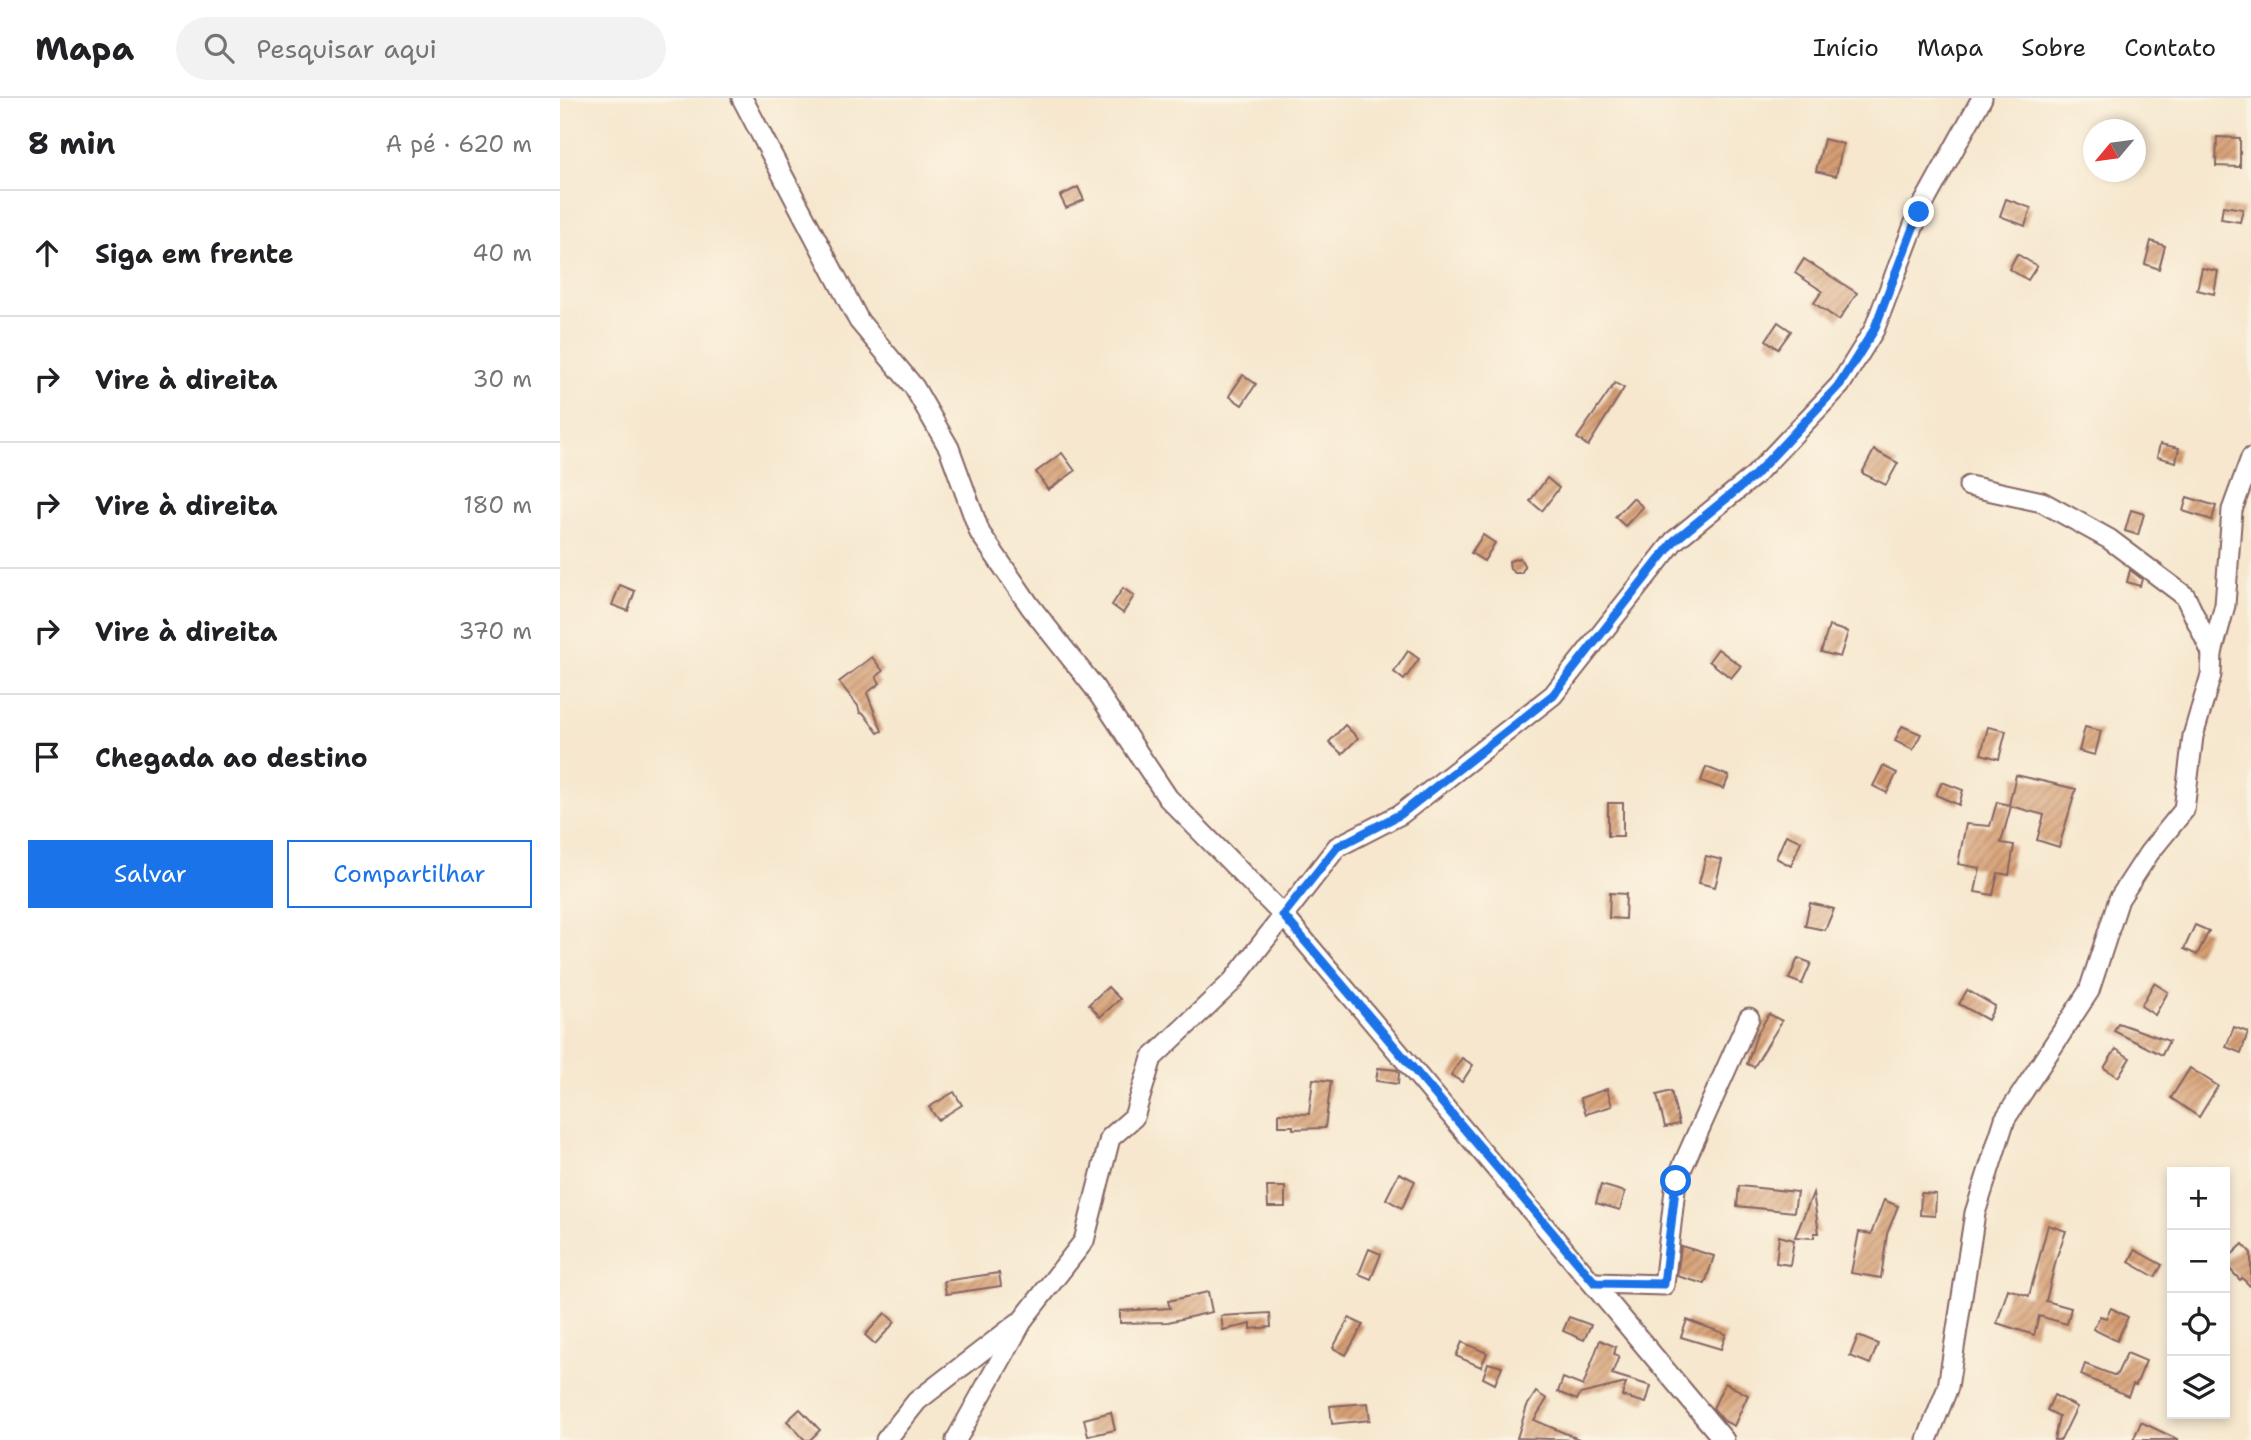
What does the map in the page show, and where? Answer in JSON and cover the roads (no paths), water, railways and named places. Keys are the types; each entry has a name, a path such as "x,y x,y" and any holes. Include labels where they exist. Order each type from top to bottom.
{"street":[{"path":"742,98 859,321 914,387 949,448 980,533 1030,606 1094,687 1168,798 1283,915 1595,1283 1724,1440"},
{"path":"956,1440 1024,1318 1084,1241 1110,1138 1134,1117 1152,1058 1232,982 1337,847 1401,814 1553,695 1674,541 1754,476 1840,384 1874,330 1919,212 1982,98"},
{"path":"1927,1440 1948,1387 1975,1213 2005,1119 2089,991 2119,899 2149,853 2184,810 2193,736 2211,675 2212,653 2225,604 2232,510 2251,458"},
{"path":"1969,486 2042,502 2109,539 2185,596 2212,653"},
{"path":"1595,1283 1664,1284 1676,1181 1749,1018"},
{"path":"886,1440 917,1401 1024,1318"}]}
